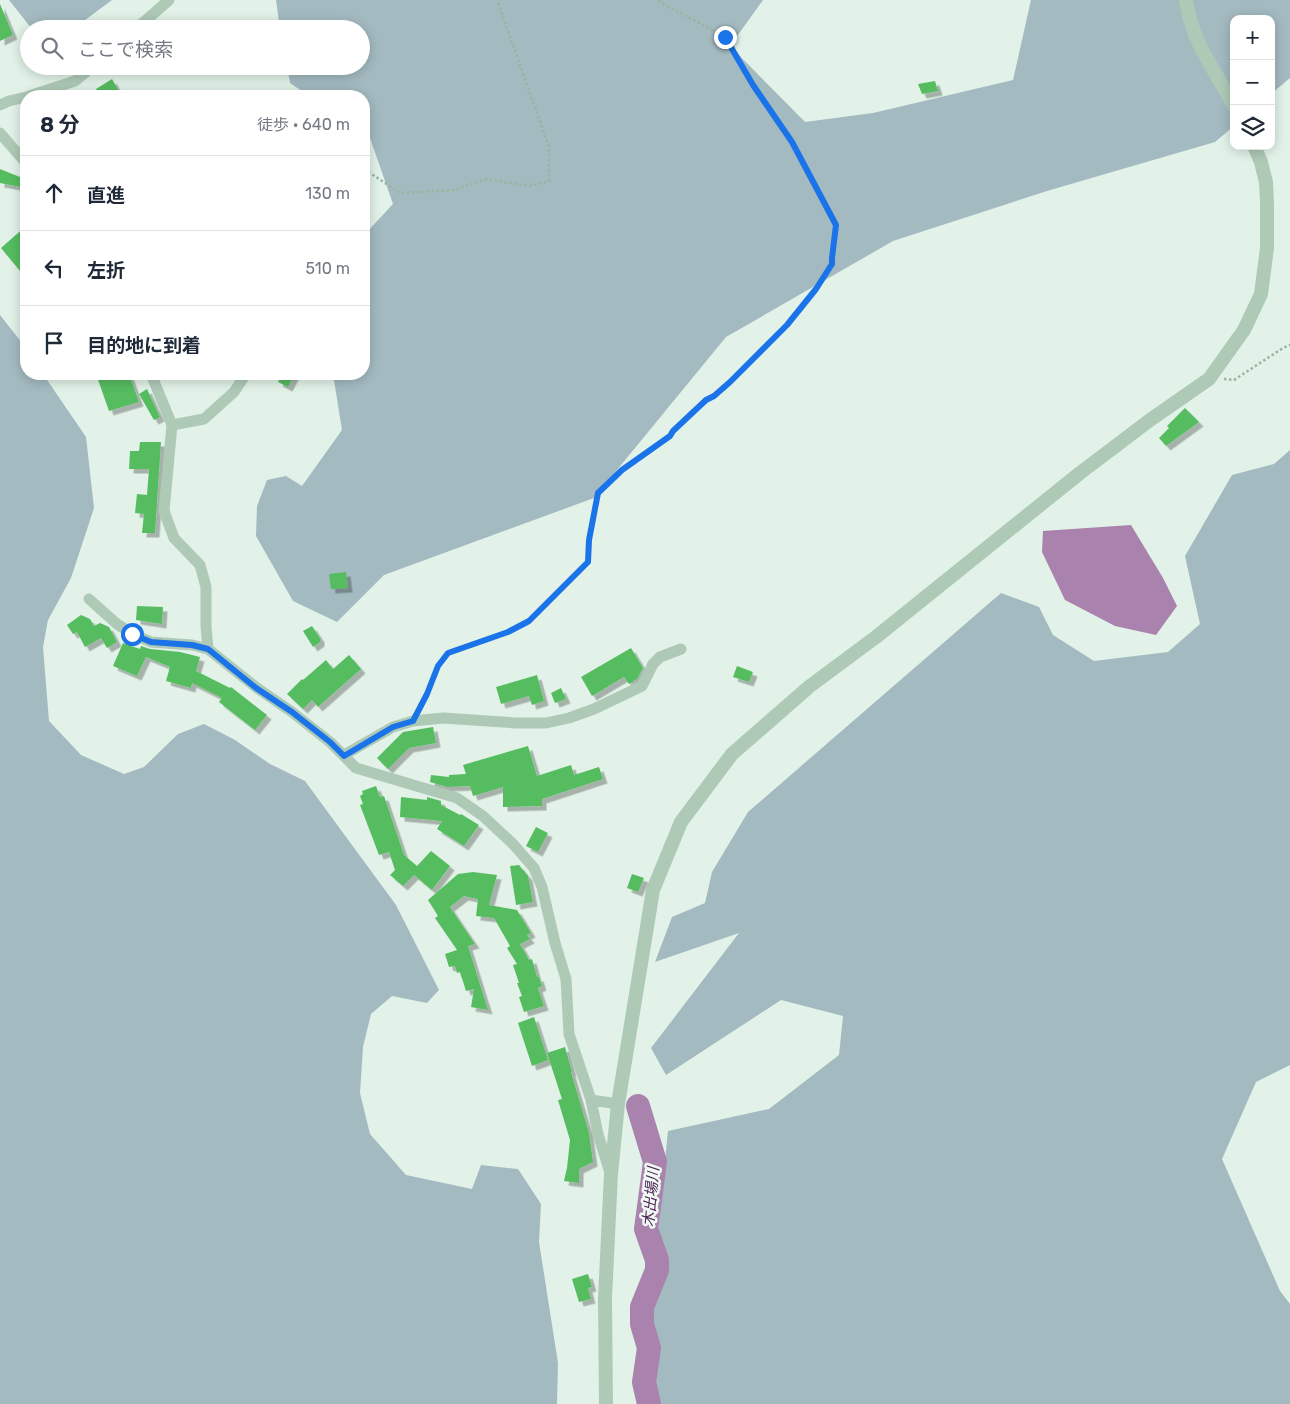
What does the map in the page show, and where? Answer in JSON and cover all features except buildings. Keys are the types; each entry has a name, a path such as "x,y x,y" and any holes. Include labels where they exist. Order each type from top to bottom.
{"street":[{"path":"146,20 169,0"},
{"path":"1186,0 1188,17 1199,46 1233,105"},
{"path":"49,90 76,81 83,75"},
{"path":"0,105 20,99"},
{"path":"0,133 20,156"},
{"path":"606,1404 605,1298 611,1174 618,1104 653,890 681,822 732,754 810,686 876,637 1080,473 1209,378 1244,330 1262,294 1267,248 1267,204 1266,182 1256,150"},
{"path":"153,380 172,425 164,511 174,538 200,565 206,587 208,649"},
{"path":"172,425 204,419 234,392 242,380"},
{"path":"89,600 117,624 132,634 151,642 192,645 208,649 256,688 292,712 330,742 356,768 457,798 483,816 514,844 534,868 542,887 555,943 566,979 569,1034 591,1100 598,1134 611,1174"},
{"path":"344,756 393,727 413,721 442,718 546,723 569,718 594,709 642,686 653,664 660,657 681,649"},
{"path":"591,1100 618,1104"}],"path":[{"path":"370,173 400,193 455,190 485,179 530,186 549,181 549,147 497,0"},
{"path":"413,721 427,694 438,666 448,653 508,632 529,621 588,562 589,540 598,493 622,470 670,436 706,400 714,396 730,382 787,325 816,289 832,264 836,225 792,142 753,85 725,37 656,0"},
{"path":"1209,378 1234,380 1283,348 1290,346"}],"shaded area":[{"path":"9,0 112,0 85,20 25,20"},
{"path":"276,0 763,0 730,46 805,122 873,113 1013,80 1031,0 1290,0 1290,78 1275,91 1275,15 1230,15 1230,129 1215,142 1047,191 893,241 726,337 594,498 384,575 337,622 293,601 256,536 257,506 267,480 286,476 302,486 342,430 334,380 370,380 370,229 393,204 370,138 370,90 300,90 290,83 289,75 370,75 370,20 279,20"},
{"path":"0,315 20,340 20,380 47,380 86,437 94,508 71,578 48,620 43,647 49,721 81,755 124,774 144,767 178,734 204,724 235,740 270,764 305,781 396,905 439,990 427,1003 392,996 371,1014 363,1047 360,1093 370,1134 406,1175 472,1189 481,1165 518,1169 541,1204 539,1242 558,1363 557,1404 0,1404"},
{"path":"1290,450 1290,1065 1256,1082 1222,1159 1280,1291 1290,1304 1290,1404 653,1404 654,1268 668,1131 769,1109 839,1055 843,1016 781,1000 666,1075 651,1048 739,933 655,962 672,917 705,903 712,872 748,812 1001,593 1039,607 1053,635 1094,661 1168,652 1200,624 1185,556 1232,475 1274,464"},
{"path":"1131,525 1163,578 1177,606 1156,635 1115,626 1065,600 1042,552 1043,531"}],"waterway":[{"name":"木出場川","path":"638,1106 655,1162 646,1229 657,1260 657,1270 642,1307 642,1324 649,1348 644,1382 649,1404"}],"route":[{"path":"132,634 151,642 192,645 208,649 256,688 292,712 330,742 344,756 393,727 413,721 427,694 438,666 448,653 508,632 529,621 556,596 588,562 589,540 598,493 622,470 670,436 706,400 714,396 730,382 787,325 816,289 832,264 836,225 792,142 753,85 725,37"}]}
